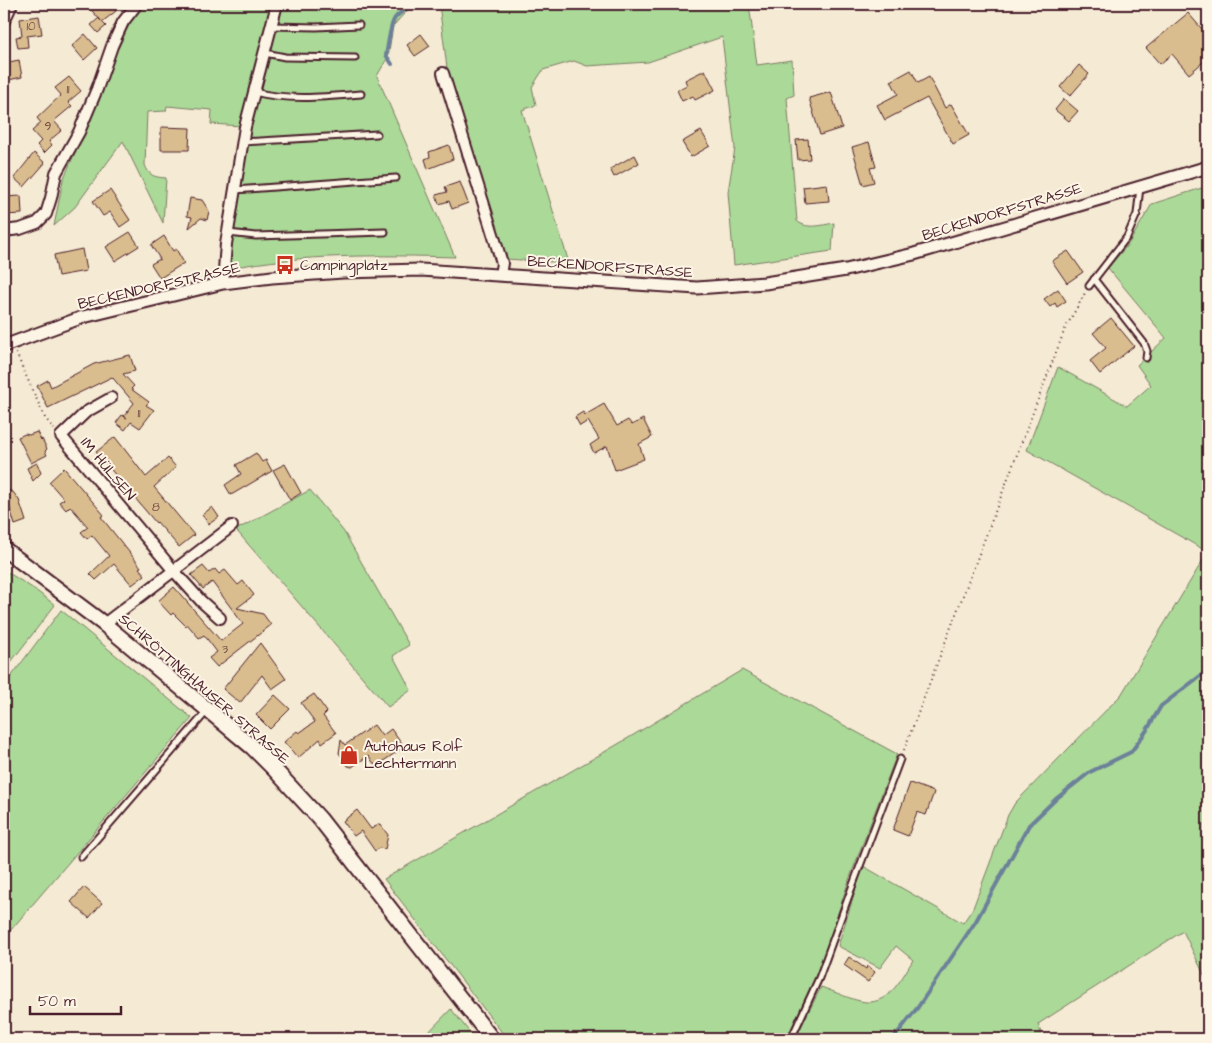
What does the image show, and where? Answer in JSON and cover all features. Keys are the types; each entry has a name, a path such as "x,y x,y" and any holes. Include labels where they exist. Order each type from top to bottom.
{"main road":[{"name":"SCHRÖTTINGHAUSER STRASSE","path":"4,549 104,624 252,747 274,769 320,819 492,1039"}],"street":[{"path":"4,21 12,4"},
{"path":"4,231 20,229 37,223 46,214 56,173 86,115 123,22 137,4"},
{"path":"223,284 228,233 242,142 277,4"},
{"path":"443,73 502,263 500,275"},
{"name":"BECKENDORFSTRASSE","path":"8,344 83,317 223,284 272,277 422,270 697,288 765,283 846,270 914,254 1208,166"},
{"name":"IM HÜLSEN","path":"111,398 86,412 61,436 174,571 201,601 220,618"},
{"path":"104,624 232,526"}],"lane":[{"path":"271,26 316,27 359,25"},
{"path":"264,53 285,57 355,58"},
{"path":"254,92 274,97 319,98 361,94"},
{"path":"242,142 377,134"},
{"path":"235,190 396,178"},
{"path":"1089,286 1127,237 1137,214 1140,186"},
{"path":"228,233 256,236 385,232"},
{"path":"1094,279 1144,343 1147,351 1146,358"},
{"path":"81,856 208,710"},
{"path":"791,1039 819,978 900,759"}],"path":[{"path":"900,759 1065,329 1089,286"},
{"path":"8,344 18,359 45,418 61,436"}],"green space":[{"path":"144,4 261,4 272,9 242,126 211,124 212,110 167,106 166,111 147,112 145,165 148,172 152,175 166,178 163,223 123,141 75,207 54,226 63,180 102,91 116,48 136,13"},
{"path":"281,4 413,4 393,26 388,57 377,76 455,257 342,256 285,260 230,268 228,250 247,127"},
{"path":"439,4 749,4 757,65 792,60 794,95 787,98 797,221 810,226 834,223 832,251 734,265 728,192 735,148 722,37 648,62 587,66 574,61 543,70 532,87 536,105 522,110 569,263 506,259 448,76"},
{"path":"1208,186 1208,552 1027,450 1058,367 1127,406 1151,385 1137,365 1166,338 1108,268 1129,243 1152,204"},
{"path":"310,490 344,532 409,645 393,656 411,690 388,707 236,530"},
{"path":"1208,552 1208,983 1183,931 1038,1024 1043,1039 795,1039 821,987 866,1002 882,999 895,988 913,960 896,946 880,968 838,946 863,866 963,923 973,908 1008,815 1015,803 1121,695"},
{"path":"4,570 55,605 4,671"},
{"path":"61,610 192,718 4,938 4,686"},
{"path":"742,670 897,754 849,880 821,964 787,1038 507,1039 384,879 620,743"},
{"path":"451,1009 475,1039 422,1039"}],"building":[{"path":"86,4 110,4 116,11 102,22 106,26 98,33 91,25 99,18"},
{"path":"1188,13 1208,36 1208,58 1189,74 1172,54 1160,64 1146,48"},
{"path":"39,16 42,34 27,36 28,47 18,48 16,37 22,36 20,19"},
{"path":"85,34 97,48 84,60 72,46"},
{"path":"421,34 430,46 415,56 407,45"},
{"path":"19,60 22,77 4,81 4,63"},
{"path":"1079,65 1089,74 1070,96 1060,87"},
{"path":"705,70 715,90 695,100 693,96 682,101 677,90 687,85 685,80"},
{"path":"911,70 918,83 929,77 945,108 951,104 969,135 953,144 927,98 885,120 877,105 898,94 891,81"},
{"path":"69,77 81,91 68,102 72,106 54,121 62,130 49,141 52,145 44,153 37,145 41,141 32,131 41,123 37,118 61,95 55,88"},
{"path":"831,92 842,128 820,135 809,98"},
{"path":"1064,99 1078,111 1069,121 1055,110"},
{"path":"161,127 190,128 189,150 161,150"},
{"path":"701,131 710,146 691,157 682,142"},
{"path":"808,139 810,159 798,160 796,140"},
{"path":"869,142 876,167 870,168 874,182 863,185 852,147"},
{"path":"449,145 453,159 428,169 425,159 430,157 429,152"},
{"path":"34,153 45,163 24,187 14,178"},
{"path":"635,155 639,163 614,177 610,169"},
{"path":"460,182 468,203 452,209 449,201 439,204 436,195 447,192 445,187"},
{"path":"827,184 829,201 805,203 803,187"},
{"path":"110,190 130,220 120,227 110,212 103,216 93,201"},
{"path":"21,196 22,214 4,215 4,197"},
{"path":"190,198 202,200 209,211 207,220 201,218 189,228 192,217 187,216"},
{"path":"130,232 139,246 115,261 106,247"},
{"path":"164,236 173,251 176,249 184,263 160,278 151,264 160,259 151,245"},
{"path":"82,249 86,271 58,276 54,255"},
{"path":"1068,251 1083,272 1067,283 1052,261"},
{"path":"1058,289 1066,301 1057,307 1055,303 1050,307 1044,299"},
{"path":"1111,318 1134,346 1100,374 1090,361 1106,348 1093,333"},
{"path":"130,355 135,371 123,374 134,386 131,389 149,402 146,405 154,410 140,428 131,422 125,430 116,423 122,415 127,418 124,416 134,403 112,377 48,408 37,386 48,380 51,387 94,364"},
{"path":"604,404 617,426 628,420 632,425 643,419 652,437 639,444 644,459 615,470 607,446 594,453 590,445 599,439 588,421 580,426 575,417 583,412 585,415"},
{"path":"37,432 47,449 45,451 47,455 31,463 18,437"},
{"path":"115,437 146,477 168,458 176,467 154,487 194,535 179,547 156,523 96,452"},
{"path":"256,453 262,462 266,460 272,471 231,495 225,485 241,474 236,465"},
{"path":"37,463 41,473 33,481 27,468"},
{"path":"285,464 301,493 290,500 273,470"},
{"path":"64,468 104,515 101,517 141,567 139,568 145,575 132,585 114,564 96,580 90,574 109,556 92,535 87,539 81,532 88,527 70,506 66,510 59,502 64,499 49,482"},
{"path":"4,488 13,492 19,500 26,521 15,525 8,502 4,501"},
{"path":"212,507 219,517 209,524 202,515"},
{"path":"203,566 209,573 215,569 219,574 225,570 238,585 243,581 254,595 237,608 263,614 271,625 217,667 209,658 217,652 204,635 199,638 187,624 186,626 173,613 171,615 158,601 174,587 221,641 243,624 212,582 203,589 191,575"},
{"path":"260,643 286,679 272,689 262,675 240,703 223,689"},
{"path":"314,694 327,712 323,716 336,733 322,743 320,739 298,758 284,742 297,731 299,733 315,722 301,703"},
{"path":"275,695 290,709 270,729 256,715"},
{"path":"374,725 382,736 391,729 404,747 376,766 368,756 352,767 348,766 339,753 341,740 345,745"},
{"path":"910,783 934,792 926,815 917,812 908,836 893,830"},
{"path":"357,810 371,829 380,824 388,835 385,849 379,848 375,851 361,831 354,836 343,821"},
{"path":"84,887 102,903 89,918 71,902"},
{"path":"849,957 866,969 867,966 875,972 868,982 844,965"}],"waterway":[{"path":"392,64 386,55 392,25 395,18 410,4"},
{"path":"893,1039 918,1007 976,921 1029,825 1057,798 1090,772 1131,752 1161,706 1208,670"}],"place":[{"name":"Campingplatz","path":"285,265"},
{"name":"Autohaus Rolf Lechtermann","path":"349,755"}]}
